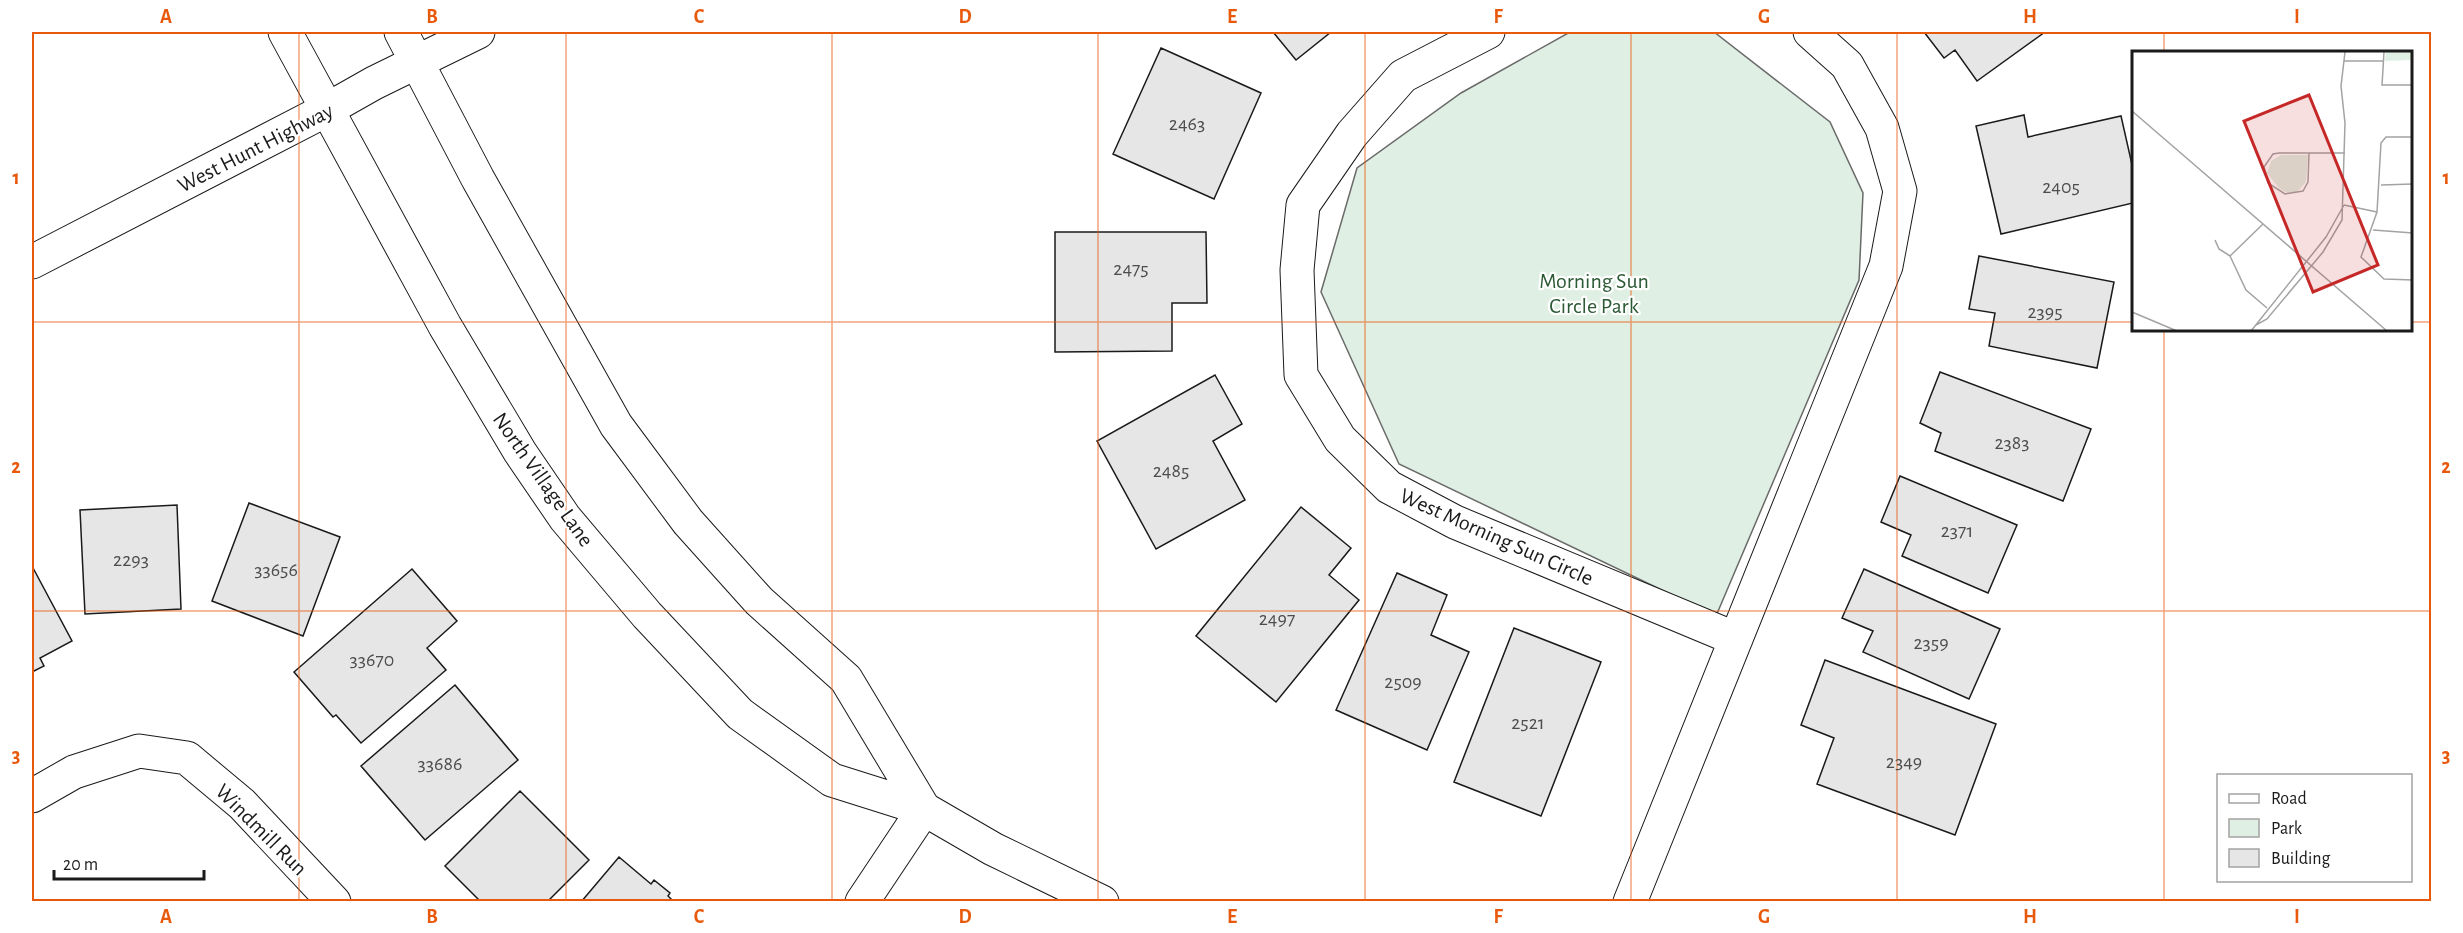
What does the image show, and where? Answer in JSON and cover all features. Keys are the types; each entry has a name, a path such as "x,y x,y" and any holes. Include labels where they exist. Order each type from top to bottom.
{"street":[{"name":"North Village Lane","path":"285,32 446,326 520,452 572,527 647,615 740,714 832,780 924,809 993,849 1102,902"},
{"name":"North Village Lane","path":"401,32 484,189 616,426 688,522 759,601 846,679 924,809"},
{"name":"West Hunt Highway","path":"32,262 374,83 478,32"},
{"name":"West Morning Sun Circle","path":"1488,32 1403,76 1352,134 1303,205 1297,270 1301,375 1340,439 1389,487 1455,522 1736,639"},
{"path":"1630,902 1886,267 1900,192 1882,128 1846,65 1810,32"},
{"name":"Windmill Run","path":"32,796 74,772 139,751 188,758 242,804 334,902"},
{"path":"862,902 924,809"}],"green space":[{"name":"Morning Sun Circle Park","path":"1570,32 1714,32 1830,122 1863,193 1859,280 1716,616 1399,464 1321,292 1357,168 1461,93"}],"building":[{"path":"1273,32 1331,32 1296,60"},
{"path":"1924,32 2045,32 1977,81 1955,50 1944,58"},
{"path":"1161,48 1261,93 1214,199 1113,154"},
{"path":"2024,115 2028,137 2121,116 2132,165 2132,203 2001,234 1976,126"},
{"path":"1055,232 1206,232 1207,303 1172,303 1172,351 1055,352"},
{"path":"1979,256 2114,282 2097,368 1989,346 1995,313 1969,309"},
{"path":"1940,372 2091,429 2063,501 1935,451 1941,433 1920,423"},
{"path":"1215,375 1242,424 1213,441 1245,500 1156,549 1097,441"},
{"path":"1900,476 2017,525 1988,593 1902,556 1911,535 1881,522"},
{"path":"249,503 340,537 303,636 212,601"},
{"path":"177,505 181,609 85,614 80,510"},
{"path":"1301,507 1351,548 1329,575 1359,600 1276,702 1196,636"},
{"path":"32,566 72,641 40,658 44,666 32,672"},
{"path":"412,569 457,621 427,648 446,670 361,743 336,715 333,717 294,672"},
{"path":"1864,569 2000,629 1969,699 1863,652 1873,631 1842,618"},
{"path":"1397,573 1447,595 1431,635 1469,652 1427,750 1336,710"},
{"path":"1514,628 1601,662 1541,816 1454,782"},
{"path":"1825,660 1996,724 1955,835 1817,784 1834,738 1801,725"},
{"path":"455,685 518,760 425,840 361,766"},
{"path":"520,791 589,860 547,902 481,902 445,866"},
{"path":"619,857 651,884 654,880 670,893 668,896 674,902 581,902"}]}
